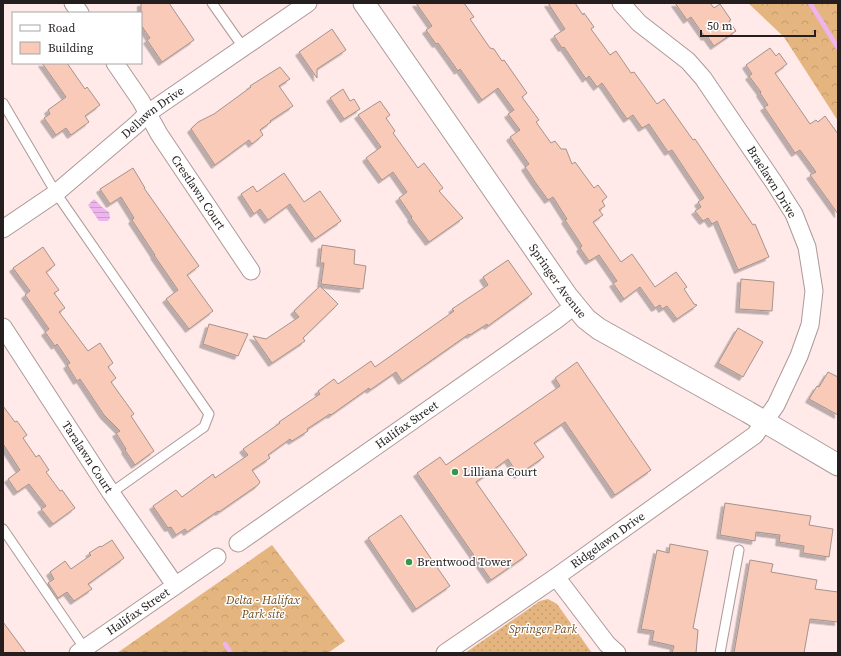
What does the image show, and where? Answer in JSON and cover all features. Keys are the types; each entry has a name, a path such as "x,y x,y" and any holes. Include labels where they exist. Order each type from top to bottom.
{"street":[{"path":"73,3 79,12"},
{"name":"Dellawn Drive","path":"3,229 56,193 148,113 308,3"},
{"name":"Springer Avenue","path":"364,3 574,306 586,319 599,328 838,465"},
{"name":"Braelawn Drive","path":"621,3 639,23 688,61 703,78 794,214 807,247 814,291 810,325 799,356 776,405 765,422"},
{"name":"Crestlawn Court","path":"116,64 142,101 159,134 251,271"},
{"name":"Halifax Street","path":"238,542 574,306"},
{"name":"Taralawn Court","path":"3,327 111,493 175,585"},
{"name":"Ridgelawn Drive","path":"445,653 756,435 765,422"},
{"name":"Halifax Street","path":"82,651 217,557"},
{"path":"556,576 607,644 617,653"}],"lane":[{"path":"212,3 243,48"},
{"path":"3,103 56,193 209,414 204,427 111,493"},
{"path":"3,528 82,651"},
{"path":"720,653 739,550"}],"green space":[{"path":"748,3 838,3 838,121 784,37"},
{"name":"Delta - Halifax Park site","path":"272,545 345,641 328,653 117,653"},
{"name":"Springer Park","path":"548,599 557,604 592,653 465,653 540,601"}],"shaded area":[{"path":"94,199 109,212 110,218 108,221 99,221 88,205"}],"building":[{"path":"141,3 169,3 194,40 162,62 147,40 150,38 142,26"},
{"path":"416,3 464,3 474,17 470,19 490,48 494,49 502,61 504,60 527,93 522,97 539,120 536,122 551,143 555,141 561,149 566,149 572,164 575,162 594,188 598,185 607,197 602,201 605,206 599,210 603,215 593,222 621,262 632,254 655,287 676,272 687,287 684,289 694,304 697,305 696,306 677,319 667,306 662,309 660,305 655,308 640,287 624,299 613,283 617,281 599,255 589,261 580,248 582,246 565,220 567,219 553,197 548,200 525,167 529,164 510,137 520,130 508,114 514,110 498,88 482,100 460,69 458,71 438,43 436,44 426,30 432,26"},
{"path":"548,3 575,3 594,27 591,29 610,55 616,51 631,73 634,72 657,104 664,99 693,140 695,139 753,225 755,224 769,257 738,270 717,221 712,224 708,218 703,221 695,211 701,207 698,202 704,198 672,150 668,152 649,124 642,128 633,115 627,119 602,83 597,87 589,76 586,79 564,47 562,48 554,36 565,29"},
{"path":"675,3 710,3 714,8 720,4 731,20 729,21 736,31 714,46 707,36 705,37 691,17 687,20"},
{"path":"332,29 346,50 317,69 317,78 299,52"},
{"path":"770,48 776,56 779,53 787,64 775,73 810,124 816,120 818,122 825,116 838,134 838,214 810,175 816,172 800,150 795,153 764,107 768,105 760,93 761,92 749,76 752,74 746,65"},
{"path":"43,64 68,64 85,89 87,87 100,105 85,116 89,122 71,135 66,128 56,135 44,118 50,114 48,110 66,97"},
{"path":"280,67 290,79 279,86 293,106 270,121 271,122 260,130 263,135 252,144 249,140 215,165 191,129 198,122 214,114 251,87 250,86"},
{"path":"343,89 350,101 354,99 360,109 344,119 330,98"},
{"path":"380,101 390,115 386,118 395,131 393,133 418,168 424,163 443,188 439,191 463,218 429,242 411,218 412,217 399,198 407,192 393,172 382,180 366,158 381,147 358,115"},
{"path":"133,168 144,188 199,266 187,275 213,311 189,329 166,299 178,290 132,220 134,218 121,197 110,204 100,189"},
{"path":"284,173 304,202 320,191 341,221 315,239 290,204 268,220 260,209 254,214 241,194 253,186 257,192"},
{"path":"322,245 355,250 354,264 366,266 363,289 321,284 324,263 320,263"},
{"path":"43,247 55,265 46,272 59,290 54,293 65,308 59,312 88,351 100,343 113,363 108,367 116,378 111,382 134,414 131,416 154,451 135,465 116,433 120,431 104,415 80,379 77,381 67,365 70,363 57,344 55,346 45,332 49,329 25,295 30,291 13,268"},
{"path":"508,260 532,294 488,326 487,324 470,335 469,334 402,381 396,372 307,429 308,431 292,441 290,439 268,455 270,458 252,470 260,482 258,485 219,512 218,511 187,532 185,529 176,535 171,527 168,528 153,506 176,490 182,497 213,474 215,478 248,455 243,449 320,394 318,391 334,379 338,384 371,361 375,367 454,311 452,309 488,285 483,277"},
{"path":"741,279 774,282 772,311 739,309"},
{"path":"320,286 338,304 303,338 305,341 272,363 253,336 266,339 299,317 294,311"},
{"path":"209,324 248,334 238,356 203,344"},
{"path":"738,328 763,342 743,377 718,363"},
{"name":"Lilliana Court","path":"577,362 651,470 615,495 565,422 534,443 544,457 518,475 508,459 476,482 527,555 491,580 417,473 440,457 446,465 560,386 555,378"},
{"path":"828,372 838,377 838,415 809,399 817,386 819,387"},
{"path":"3,406 15,422 17,421 27,435 23,438 36,457 39,455 49,470 46,472 75,508 53,524 41,509 46,506 29,484 17,492 8,479 20,470 3,444"},
{"path":"725,503 811,516 809,525 833,529 829,557 803,553 804,546 779,542 780,535 756,532 755,541 720,535"},
{"name":"Brentwood Tower","path":"401,515 450,586 416,609 368,538"},
{"path":"112,540 124,558 88,584 92,589 74,601 67,592 58,598 48,583 54,579 50,572 65,561 71,569 91,555 89,553"},
{"path":"670,544 708,551 693,628 698,630 696,653 672,653 674,646 652,641 654,631 641,629 657,550 669,553"},
{"path":"750,560 773,564 771,572 817,580 815,589 838,592 838,622 810,619 804,653 734,653"},
{"path":"3,622 26,653 3,653"}],"waterway":[{"path":"810,3 838,48"},
{"path":"225,644 231,653"}],"place":[{"name":"Lilliana Court","path":"455,472"},
{"name":"Brentwood Tower","path":"409,562"}]}
